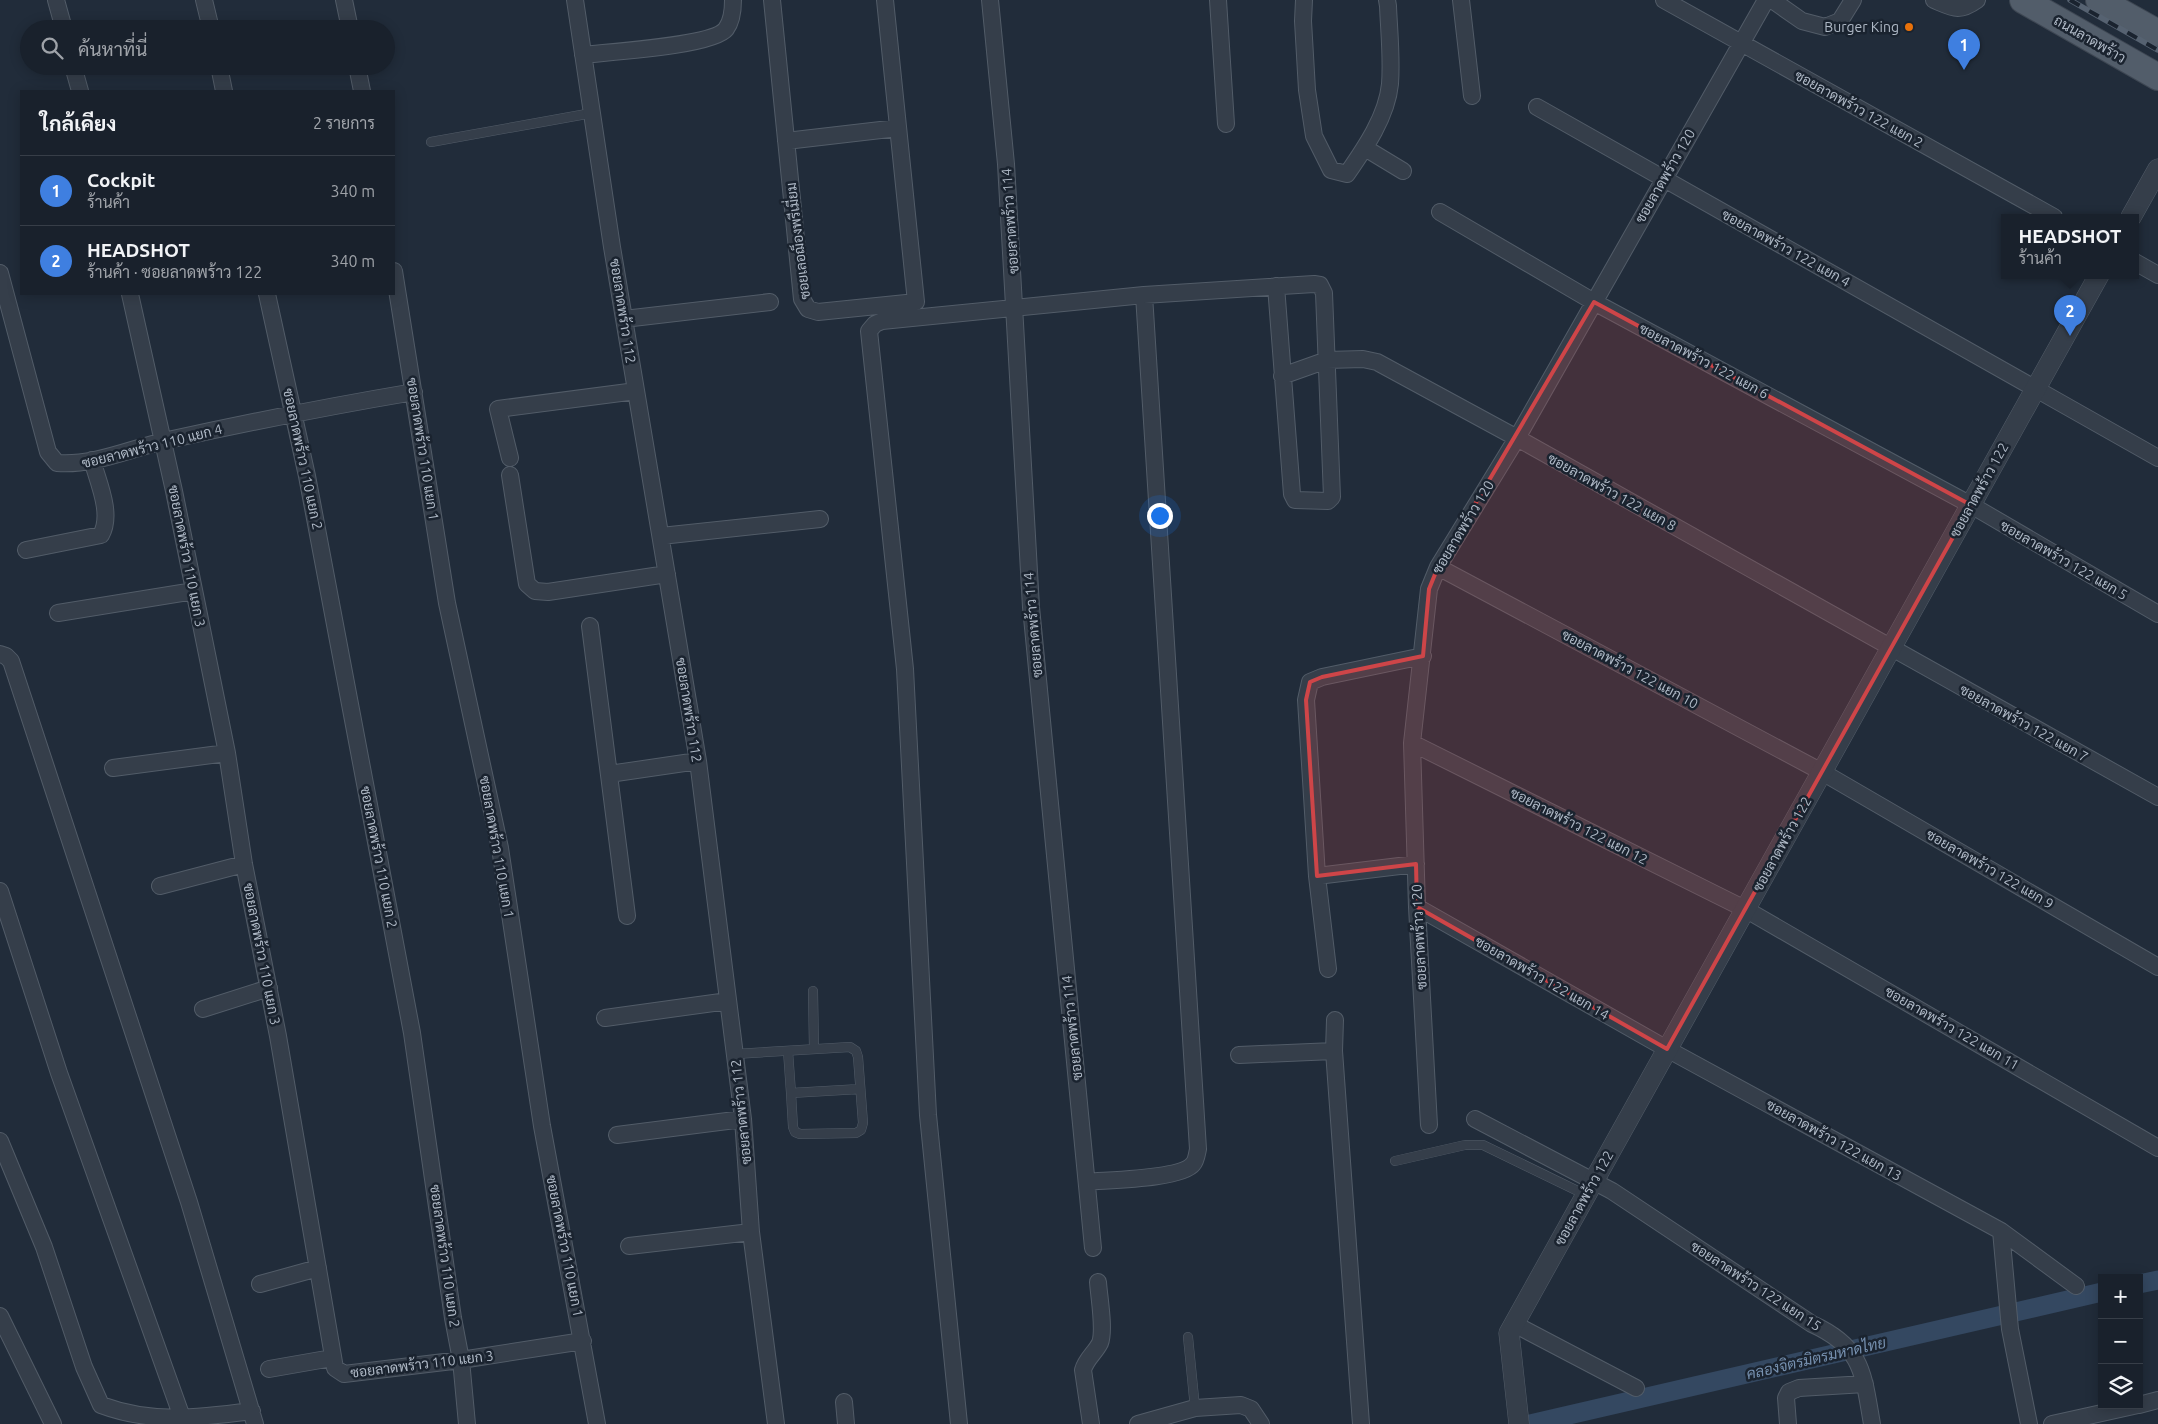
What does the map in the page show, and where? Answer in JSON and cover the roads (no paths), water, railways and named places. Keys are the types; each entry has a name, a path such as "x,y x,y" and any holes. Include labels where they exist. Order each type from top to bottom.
{"main road":[{"name":"ถนนลาดพร้าว","path":"2022,0 2158,78"},
{"path":"2099,0 2158,33"}],"street":[{"path":"56,0 62,20"},
{"path":"204,0 208,20"},
{"path":"344,0 348,20"},
{"name":"ซอยลาดพร้าว 112","path":"575,0 624,319 698,761 743,1119 751,1232 776,1424"},
{"path":"583,55 713,38 725,30 733,10 733,0"},
{"name":"ซอยเลอฌ็องพรีเมี่ยม","path":"772,0 802,300 805,306 819,312 917,310"},
{"path":"885,0 917,310"},
{"name":"ซอยลาดพร้าว 114","path":"990,0 1006,164 1031,607 1093,1248"},
{"path":"1218,0 1226,124"},
{"path":"1304,0 1303,21 1308,90 1314,136 1331,170 1347,174 1365,148 1382,111 1390,85 1387,0"},
{"path":"1461,0 1472,96"},
{"name":"ซอยลาดพร้าว 122 แยก 2","path":"1664,0 2049,214"},
{"name":"ซอยลาดพร้าว 120","path":"1429,1125 1417,907 1412,743 1423,656 1428,589 1438,567 1517,438 1766,0"},
{"path":"1772,0 1802,21 1824,26 1840,21 1853,0"},
{"path":"1934,0 1955,8 1966,8 1977,0"},
{"path":"76,75 80,90"},
{"path":"221,75 224,90"},
{"path":"359,75 362,90"},
{"name":"ซอยลาดพร้าว 122 แยก 4","path":"1537,107 2158,458"},
{"path":"786,141 898,128"},
{"path":"1365,148 1404,170"},
{"path":"2133,214 2158,169"},
{"name":"ซอยลาดพร้าว 122 แยก 6","path":"1440,212 1594,302 1971,505"},
{"path":"2139,264 2158,275"},
{"name":"ซอยลาดพร้าว 110 แยก 4","path":"0,273 48,452 57,463 74,465 163,442 293,413 414,392"},
{"name":"ซอยลาดพร้าว 110 แยก 1","path":"395,277 447,604 500,848 542,1126 597,1424"},
{"name":"ซอยลาดพร้าว 122","path":"1518,1416 1509,1333 2097,279"},
{"path":"959,1424 928,1115 905,668 869,331 875,324 917,310 1015,307 1144,295 1276,286 1320,285 1324,294 1327,360 1332,496 1328,501 1295,500 1293,497 1276,286"},
{"name":"ซอยลาดพร้าว 110 แยก 3","path":"130,295 194,590 226,754 244,864 269,988 335,1368 344,1374 461,1360 583,1341"},
{"name":"ซอยลาดพร้าว 110 แยก 2","path":"267,295 309,486 412,1033 453,1318 461,1360 467,1424"},
{"path":"1087,1182 1184,1172 1194,1164 1198,1149 1144,295"},
{"path":"624,319 770,302"},
{"name":"ซอยลาดพร้าว 122 แยก 8","path":"1282,376 1327,360 1377,362 1517,438 1891,648"},
{"path":"510,458 498,408 636,391"},
{"path":"26,550 101,535 106,526 105,513 92,460"},
{"path":"510,475 527,584 535,591 548,592 667,574"},
{"name":"ซอยลาดพร้าว 122 แยก 5","path":"1971,505 2158,614"},
{"path":"661,536 820,518"},
{"name":"ซอยลาดพร้าว 122 แยก 10","path":"1438,567 1822,772"},
{"path":"58,613 194,590"},
{"path":"590,626 627,916"},
{"name":"ซอยลาดพร้าว 122 แยก 7","path":"1891,648 2158,797"},
{"path":"0,654 6,656 11,661 190,1202 253,1417 183,1420 138,1419 100,1405 84,1366 44,1247 0,1141"},
{"path":"1328,969 1317,876 1306,700 1310,682 1322,677 1423,656"},
{"name":"ซอยลาดพร้าว 122 แยก 12","path":"1412,743 1745,909"},
{"path":"113,768 226,754"},
{"path":"609,774 698,761"},
{"name":"ซอยลาดพร้าว 122 แยก 9","path":"1822,772 2158,967"},
{"path":"160,886 244,864"},
{"path":"1317,876 1416,864"},
{"path":"0,891 59,1073 183,1420"},
{"name":"ซอยลาดพร้าว 122 แยก 14","path":"1417,907 1667,1049"},
{"name":"ซอยลาดพร้าว 122 แยก 11","path":"1745,909 2158,1148"},
{"path":"203,1009 269,988"},
{"path":"605,1018 728,1001"},
{"path":"1335,1020 1334,1050 1361,1424"},
{"name":"ซอยลาดพร้าว 122 แยก 13","path":"1667,1049 2001,1231 2076,1286"},
{"path":"1239,1055 1334,1050"},
{"path":"617,1135 743,1119"},
{"name":"ซอยลาดพร้าว 122 แยก 15","path":"1475,1119 1590,1188 1612,1191 1812,1324 1832,1333 1854,1354 1865,1384 1872,1424"},
{"path":"2001,1231 2010,1330 2029,1424"},
{"path":"629,1246 751,1232"},
{"path":"260,1284 318,1268"},
{"path":"1091,1424 1082,1370 1085,1362 1100,1342 1098,1282"},
{"path":"0,1316 53,1424"},
{"path":"1514,1324 1636,1388"},
{"path":"269,1369 332,1358"},
{"path":"1788,1424 1786,1398 1789,1392 1799,1388 1865,1384"},
{"path":"2143,1404 2158,1400"},
{"path":"844,1402 846,1424"},
{"path":"1138,1424 1195,1408 1241,1405 1251,1409 1261,1424"},
{"path":"2052,1424 2120,1417 2133,1409"}],"lane":[{"path":"431,142 592,113"},
{"path":"812,991 814,1049"},
{"path":"735,1054 850,1047 856,1050 863,1124 861,1130 856,1133 800,1134 795,1132 793,1127 788,1051"},
{"path":"791,1093 860,1089"},
{"path":"1395,1161 1465,1145 1483,1145 1590,1188"},
{"path":"1188,1337 1195,1408"}],"waterway":[{"name":"คลองจิตรมิตรมหาดไทย","path":"2143,1283 2158,1280"},
{"name":"คลองจิตรมิตรมหาดไทย","path":"1530,1424 2098,1293"}],"railway":[{"path":"2070,0 2158,50"}],"place":[{"name":"Burger King","path":"1909,27"},
{"name":"Cockpit","path":"1964,70"},
{"name":"HEADSHOT","path":"2070,336"}]}
